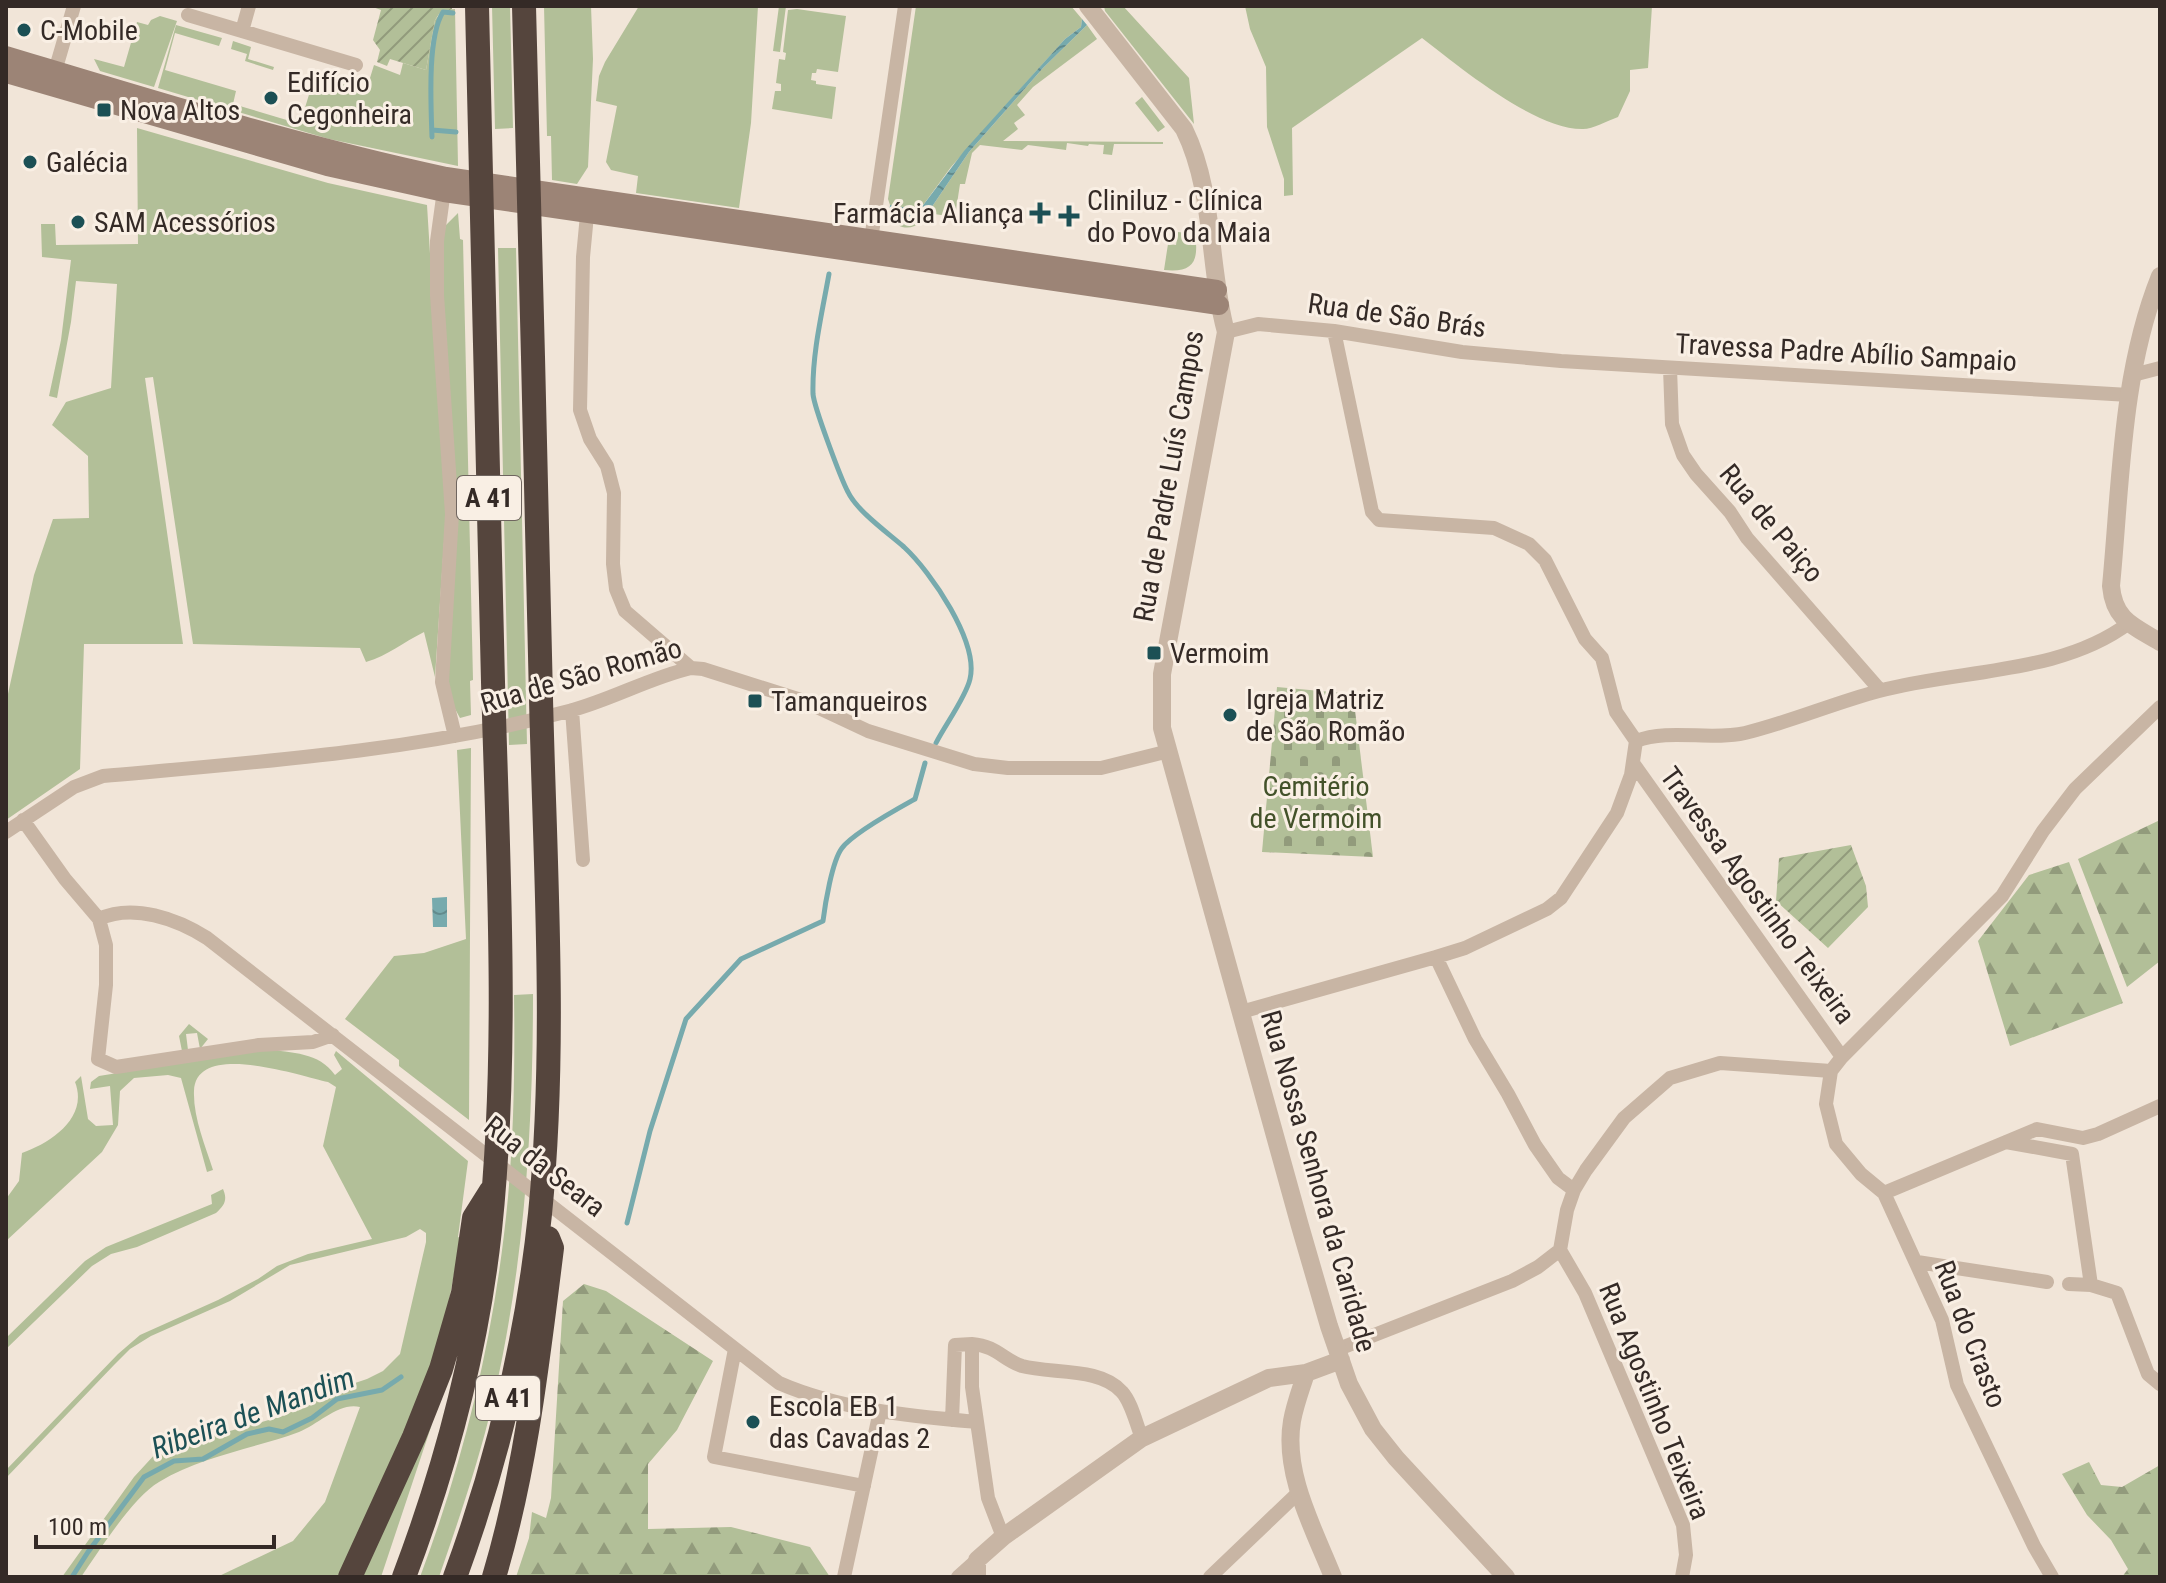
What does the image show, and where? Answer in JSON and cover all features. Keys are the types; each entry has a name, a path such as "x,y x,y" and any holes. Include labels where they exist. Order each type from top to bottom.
{"highway":[{"name":"A 41","path":"404,1577 437,1482 467,1366 484,1273 499,1104 500,1013 477,6"},
{"name":"A 41","path":"455,1577 475,1521 501,1428 524,1324 540,1215 547,1106 548,1013 524,6"},
{"path":"350,1577 414,1437 441,1369 463,1293 474,1218 494,1187"},
{"path":"494,1577 510,1522 526,1445 552,1248 540,1215"}],"main road":[{"path":"6,56 53,78"},
{"path":"6,73 53,78 318,147 445,184 566,204 871,240 1218,298"},
{"path":"566,204 587,215 1218,298"}],"street":[{"path":"53,78 74,6"},
{"path":"242,31 249,6"},
{"path":"871,240 905,6"},
{"name":"Rua de Padre Luís Campos","path":"1088,6 1184,129 1195,151 1226,332 1162,674 1162,728 1169,751"},
{"path":"188,15 356,65"},
{"path":"445,184 437,241 437,295 452,514 442,682 462,734"},
{"path":"587,215 583,257 580,410 590,439 607,466 614,493 613,564 616,589 625,611 691,668"},
{"path":"2160,276 2147,313 2129,395 2111,586 2118,613 2160,642"},
{"name":"Rua de São Brás","path":"1226,332 1258,324 1334,331 1462,352 1561,361"},
{"path":"1241,1012 1465,948 1547,909 1561,898 1617,813 1633,763 1636,741 1616,712 1602,658 1585,639 1545,560 1529,544 1494,528 1379,520 1372,512 1334,331"},
{"name":"Travessa Padre Abílio Sampaio","path":"1561,361 2129,395"},
{"name":"Rua de Paiço","path":"1670,368 1672,424 1683,455 1730,512 1747,538 1880,690"},
{"path":"2133,375 2160,368"},
{"path":"1636,741 1655,736 1743,734 1880,690 2007,668 2085,649 2109,638 2129,623"},
{"name":"Rua de São Romão","path":"6,832 74,787 103,776 331,754 462,734 570,710 691,668 703,669 804,701 868,731 974,764 1008,768 1101,768 1169,751"},
{"path":"958,1577 977,1568 1003,1537 1142,1438 1269,1378 1306,1373 1339,1355 1538,1267 1560,1250 1574,1190 1624,1118 1670,1078 1720,1063 1831,1071 1967,935 2002,896 2043,831 2075,789 2160,707"},
{"path":"570,710 583,860"},
{"name":"Rua Nossa Senhora da Caridade","path":"1169,751 1349,1384 1373,1429 1396,1458 1506,1577"},
{"name":"Travessa Agostinho Teixeira","path":"1633,763 1842,1057"},
{"path":"23,820 65,879 99,919 106,945 106,985 98,1059 116,1067 259,1045 313,1042 333,1035"},
{"name":"Rua da Seara","path":"99,919 108,915 138,914 174,921 191,928 252,971 779,1383 807,1395 880,1411 977,1422"},
{"path":"1436,957 1475,1039 1535,1145 1558,1178 1574,1190"},
{"name":"Rua do Crasto","path":"1831,1071 1826,1104 1836,1144 1861,1174 1884,1193 1942,1320 1957,1385 2052,1577"},
{"path":"1884,1193 2037,1129 2083,1138 2160,1106"},
{"path":"2003,1142 2072,1154 2091,1285"},
{"name":"Rua Agostinho Teixeira","path":"1560,1250 1585,1293 1683,1525 1686,1555 1682,1577"},
{"path":"1917,1262 2047,1282"},
{"path":"2069,1284 2091,1285 2117,1293 2148,1374 2160,1384"},
{"path":"972,1344 972,1387 988,1498 1003,1537"},
{"path":"952,1420 955,1345 987,1345 1020,1365 1053,1368 1107,1380 1124,1393 1142,1438"},
{"path":"735,1349 714,1457 864,1486"},
{"path":"1306,1373 1291,1424 1291,1450 1300,1491 1333,1577"},
{"path":"844,1577 880,1411"},
{"path":"1210,1577 1300,1491"}],"green space":[{"path":"370,6 452,6 435,20 426,70 390,59 387,66 377,62 380,50 373,40 381,10"},
{"path":"492,6 510,6 513,128 495,129"},
{"path":"544,6 591,6 593,59 588,167 577,184 552,180 551,136 547,136"},
{"path":"639,6 758,6 751,123 739,208 636,193 638,176 611,170 606,162 617,106 596,101 599,76"},
{"path":"779,6 786,6 780,52 773,51"},
{"path":"916,6 1071,6 1082,19 1081,27 1065,39 951,167 921,208 915,209 890,205 888,199"},
{"path":"1104,6 1123,6 1189,78 1194,124 1105,11"},
{"path":"1245,6 1652,6 1648,68 1630,70 1630,91 1618,117 1587,129 1564,127 1499,95 1422,38 1292,128 1293,195 1284,196 1284,179 1267,127 1266,67 1250,29"},
{"path":"455,9 458,166 329,139 158,88 176,25 222,38 219,46 175,33 165,70 236,91 233,104 300,124 315,75 366,91 374,65 400,75 403,63 426,70 435,20 443,10"},
{"path":"788,10 846,16 838,72 817,69 816,73 812,73 811,80 816,84 836,87 832,119 772,109 775,91 781,91 781,84 776,83 779,59 785,60 786,53 783,52"},
{"path":"160,16 177,21 154,87 100,71 94,59 124,67 137,22 148,25"},
{"path":"1087,25 1097,39 1033,87 1017,105 1025,115 1014,123 1018,129 1003,141 1163,144 1114,144 1112,155 1103,154 1104,145 1067,143 1066,150 1028,145 1022,150 980,145 972,153 965,184 960,184 955,217 934,214 913,227 898,225 889,215 911,217 927,214 969,152 1043,68"},
{"path":"233,41 251,47 248,59 274,67 273,70 245,61 247,54 231,49"},
{"path":"1142,97 1165,127 1158,132 1135,103"},
{"path":"137,128 328,183 427,205 446,512 435,677 424,632 366,662 360,648 193,644 153,377 145,378 183,644 84,644 80,769 6,820 6,703 34,575 53,519 89,518 88,456 52,425 66,402 111,388 117,284 76,281 57,398 49,396 61,340 71,260 42,257 41,224 55,224 56,245 138,244"},
{"path":"458,213 460,239 463,240 473,680 470,681 471,715 460,718 449,687 442,238 446,225"},
{"path":"1178,232 1195,234 1195,258 1188,267 1164,270 1168,244 1176,245"},
{"path":"498,248 516,248 527,744 509,745"},
{"name":"Cemitério de Vermoim","path":"1277,687 1353,694 1373,857 1262,852"},
{"path":"471,748 469,1120 345,1019 394,956 424,953 466,939 457,750"},
{"path":"2160,820 2160,961 2127,987 2078,859"},
{"path":"1851,845 1866,886 1868,907 1828,948 1776,901 1779,858"},
{"path":"2069,862 2123,1003 2010,1046 1978,941 2029,875"},
{"path":"533,994 525,1199 504,1351 481,1446 439,1577 420,1577 465,1437 487,1342 503,1246 510,1172 514,995"},
{"path":"189,1024 208,1039 200,1049 197,1033 186,1034 188,1050 182,1051 179,1036"},
{"path":"266,1049 313,1058 329,1067 335,1075 342,1069 334,1055 336,1051 468,1161 458,1237 461,1238 446,1316 410,1420 338,1577 217,1577 293,1541 325,1502 360,1407 352,1406 299,1432 210,1459 159,1482 128,1512 81,1577 62,1577 134,1477 157,1452 286,1415 319,1395 383,1371 400,1354 426,1242 426,1233 420,1229 406,1237 290,1265 230,1301 151,1336 130,1349 6,1478 6,1470 140,1335 218,1300 277,1266 308,1254 372,1239 323,1146 336,1087 328,1082 274,1069 230,1064 212,1067 199,1076 194,1091 197,1121 213,1170 207,1172 181,1078 168,1075 134,1078 120,1091 118,1125 102,1152 6,1241 6,1199 19,1181 22,1153 55,1136 72,1118 78,1095 75,1082 81,1076 88,1119 96,1126 113,1125 110,1086 90,1089 91,1082 99,1076"},
{"path":"223,1189 224,1202 216,1213 137,1247 111,1254 92,1266 6,1349 6,1338 85,1261 106,1247 212,1204 211,1195"},
{"path":"584,1284 606,1291 713,1361 677,1430 648,1464 648,1529 731,1527 810,1547 830,1577 516,1577 529,1538 532,1512 546,1518 551,1498 563,1301"},
{"path":"432,1424 381,1577 358,1577"},
{"path":"2089,1462 2101,1485 2122,1487 2160,1465 2160,1577 2122,1577 2128,1569 2111,1540 2087,1515 2062,1474"}],"water":[{"path":"1082,19 1087,25 1043,68 969,152 927,214 911,217 889,215 890,205 921,208 964,151 1065,39 1081,27"},
{"path":"447,897 447,927 433,927 432,898"}],"waterway":[{"path":"432,137 434,38 443,12 453,13"},
{"path":"432,130 456,132"},
{"name":"Ribeira de Mandim","path":"843,214 854,209"},
{"name":"Ribeira de Mandim","path":"829,274 813,379 813,394 828,443 852,499 927,573 950,608 967,646 971,664 968,686 936,743"},
{"name":"Ribeira de Mandim","path":"627,1223 650,1131 686,1019 741,959 823,921 838,854 865,829 915,799 925,763"},
{"name":"Ribeira de Mandim","path":"72,1577 144,1477 174,1461 203,1459 247,1434 269,1429 283,1432 312,1418 337,1399 382,1390 401,1377"}],"place":[{"name":"C-Mobile","path":"24,30"},
{"name":"Edifício Cegonheira","path":"271,98"},
{"name":"Nova Altos","path":"104,110"},
{"name":"Galécia","path":"30,162"},
{"name":"Farmácia Aliança","path":"1040,213"},
{"name":"Cliniluz - Clínica do Povo da Maia","path":"1069,216"},
{"name":"SAM Acessórios","path":"78,222"},
{"name":"Vermoim","path":"1154,653"},
{"name":"Tamanqueiros","path":"755,701"},
{"name":"Igreja Matriz de São Romão","path":"1230,715"},
{"name":"Escola EB 1 das Cavadas 2","path":"753,1422"}]}
